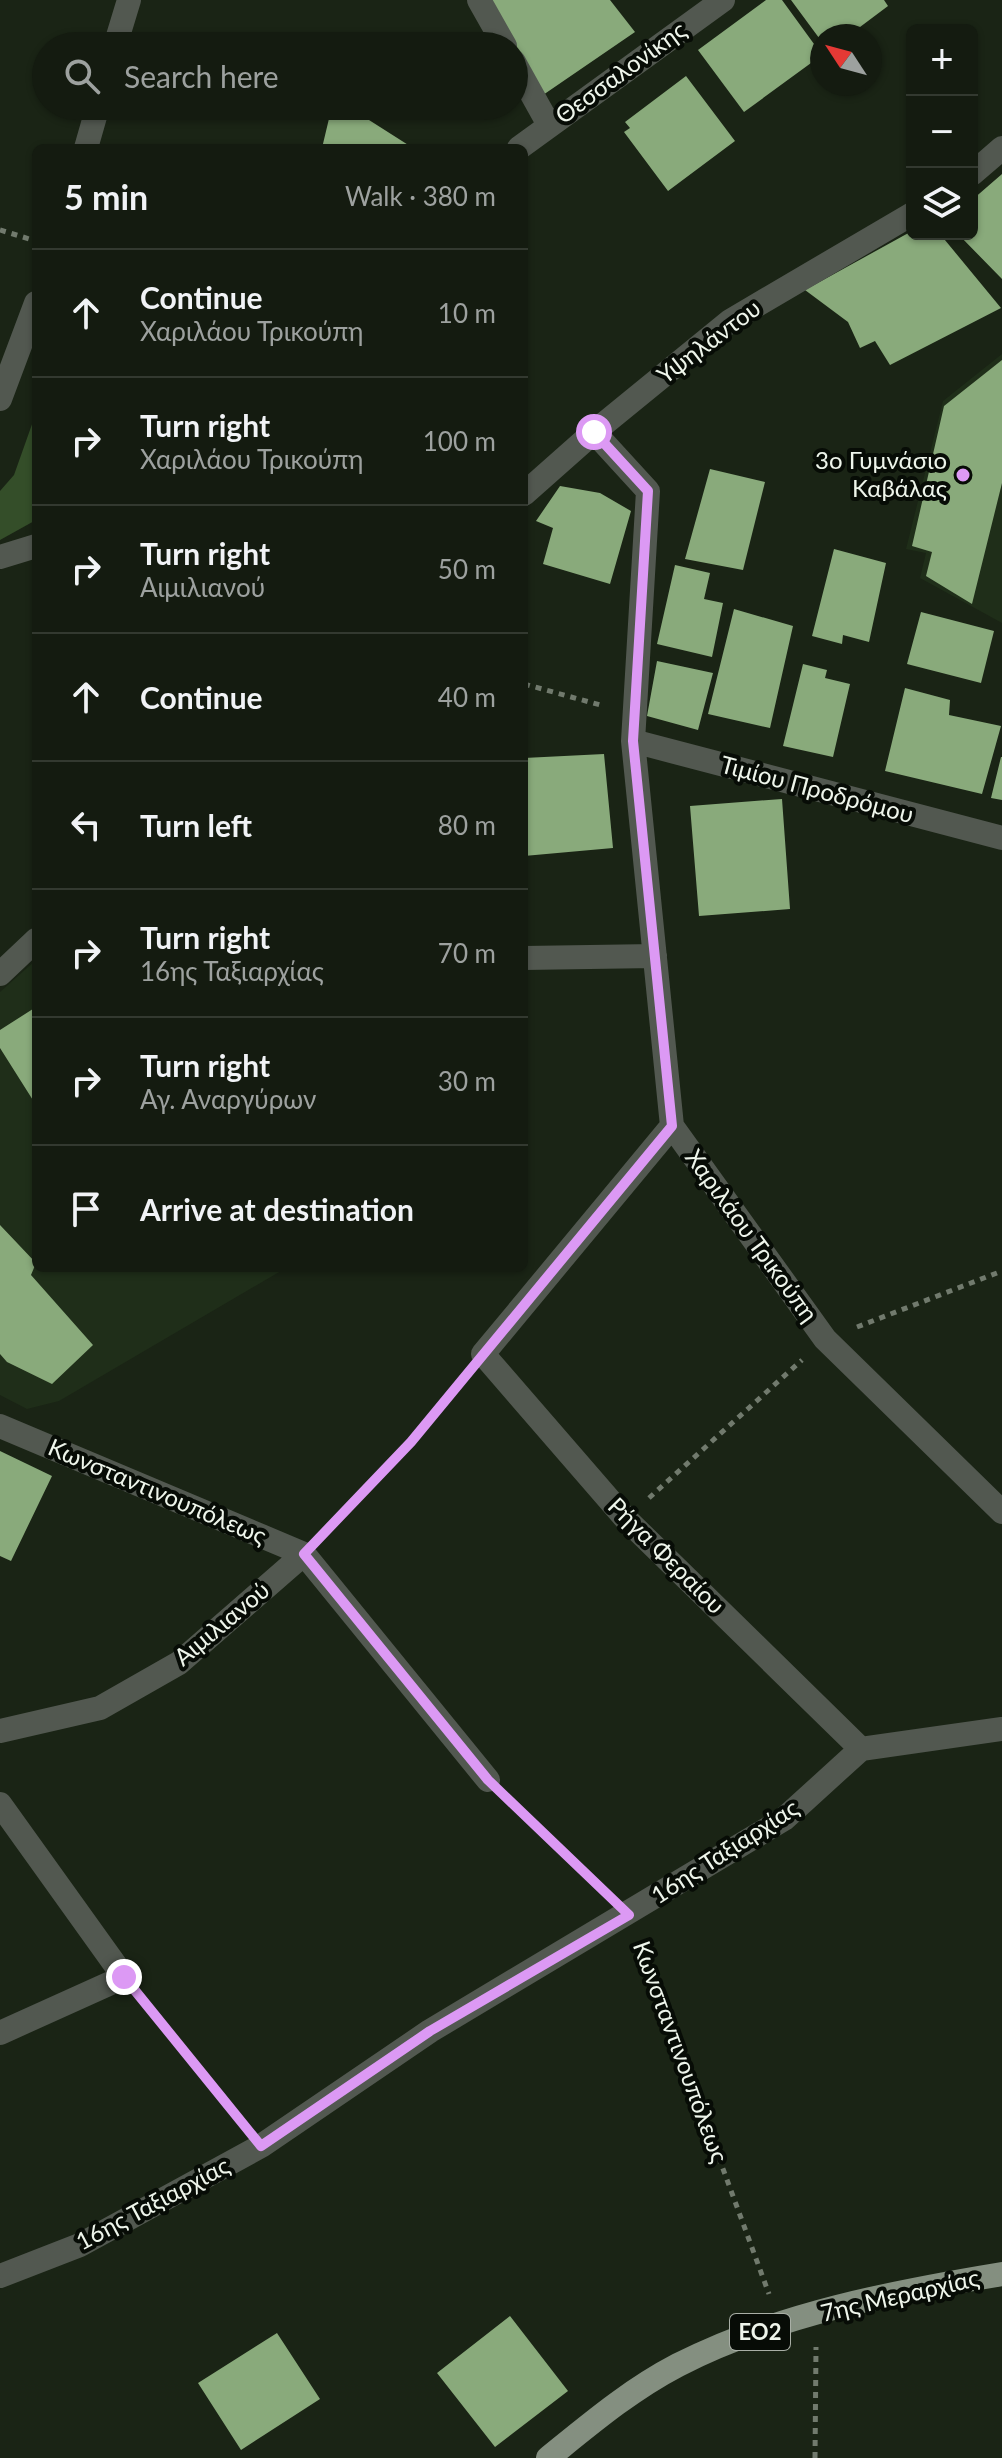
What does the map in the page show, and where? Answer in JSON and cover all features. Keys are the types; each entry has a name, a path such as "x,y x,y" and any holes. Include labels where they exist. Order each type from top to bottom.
{"main road":[{"name":"7ης Μεραρχίας","path":"548,2458 638,2388 691,2360 817,2314 916,2288 1002,2274"}],"street":[{"path":"119,32 129,0"},
{"path":"479,0 497,32"},
{"name":"Θεσσαλονίκης","path":"524,144 723,0"},
{"path":"528,87 549,125"},
{"path":"87,144 94,120"},
{"path":"978,169 1002,148"},
{"name":"Υψηλάντου","path":"528,490 730,321 906,218"},
{"path":"0,399 32,314"},
{"name":"Χαριλάου Τρικούπη","path":"594,432 648,491 632,714 633,741 672,1126 825,1339 1002,1512"},
{"path":"0,557 32,547"},
{"name":"Τιμίου Προδρόμου","path":"633,741 1002,838"},
{"path":"0,974 32,944"},
{"path":"528,958 655,956"},
{"path":"483,1354 672,1126"},
{"name":"Ρήγα Φεραίου","path":"483,1354 626,1519 861,1749"},
{"name":"Κωνσταντινουπόλεως","path":"0,1426 304,1554 488,1780"},
{"name":"Αιμιλιανού","path":"0,1731 100,1708 179,1663 304,1554"},
{"path":"861,1749 1002,1729"},
{"name":"16ης Ταξιαρχίας","path":"0,2276 80,2245 261,2146 430,2031 629,1915 784,1819 861,1749"},
{"path":"0,1804 124,1977 0,2033"}],"path":[{"path":"0,230 32,240"},
{"path":"528,685 632,714"},
{"path":"626,1519 825,1339 1002,1271"},
{"path":"304,1554 411,1442 483,1354"},
{"name":"Κωνσταντινουπόλεως","path":"488,1780 629,1915 780,2325"},
{"path":"124,1977 261,2146"},
{"path":"815,2458 817,2314"}],"shaded area":[{"name":"3ο Γυμνάσιο Καβάλας","path":"1002,354 1002,623 920,578 926,553 906,549 943,401"},
{"path":"32,424 32,522 0,540 0,491 14,475"},
{"path":"32,964 32,1272 279,1272 59,1401 27,1409 0,1395 0,992"}],"building":[{"path":"484,0 610,0 635,32 543,95 528,71 528,32 504,32"},
{"path":"766,0 782,0 810,38 810,64 744,112 698,50"},
{"path":"791,0 884,0 888,6 864,24 810,26"},
{"path":"686,76 735,141 668,191 624,132 630,128 625,122"},
{"path":"329,120 369,120 407,144 323,144"},
{"path":"1002,174 1002,279 964,240 978,240 978,195"},
{"path":"906,234 906,240 945,240 1001,308 890,365 875,341 860,348 848,322 805,290"},
{"name":"3ο Γυμνάσιο Καβάλας","path":"1002,360 1002,483 972,604 926,576 932,552 912,546 944,406"},
{"path":"710,469 765,482 743,570 685,559"},
{"path":"560,486 600,493 631,511 610,584 543,564 553,528 536,521"},
{"path":"834,549 886,563 869,642 843,635 842,644 812,636"},
{"path":"675,565 710,573 704,599 723,603 712,657 657,644"},
{"path":"734,609 793,626 770,728 708,714"},
{"path":"921,612 994,631 981,683 907,664"},
{"path":"657,661 713,673 698,730 647,716"},
{"path":"803,664 827,670 825,678 850,684 833,757 783,746"},
{"path":"905,688 950,700 949,715 1001,726 982,794 885,771"},
{"path":"604,754 613,848 528,856 528,758"},
{"path":"1002,757 1002,800 991,798"},
{"path":"782,799 790,909 699,916 690,806"},
{"path":"32,1010 32,1099 0,1048 0,1030"},
{"path":"0,1225 32,1259 31,1275 93,1345 52,1384 7,1362 0,1354"},
{"path":"0,1451 52,1476 11,1561 0,1556"},
{"path":"510,2316 568,2391 495,2447 437,2373"},
{"path":"277,2333 320,2399 241,2450 198,2383"}],"place":[{"name":"3ο Γυμνάσιο Καβάλας","path":"963,475"}],"route":[{"path":"124,1977 261,2146 430,2031 629,1915 488,1780 304,1554 411,1442 672,1126 633,741 632,714 648,491 594,432"}]}
